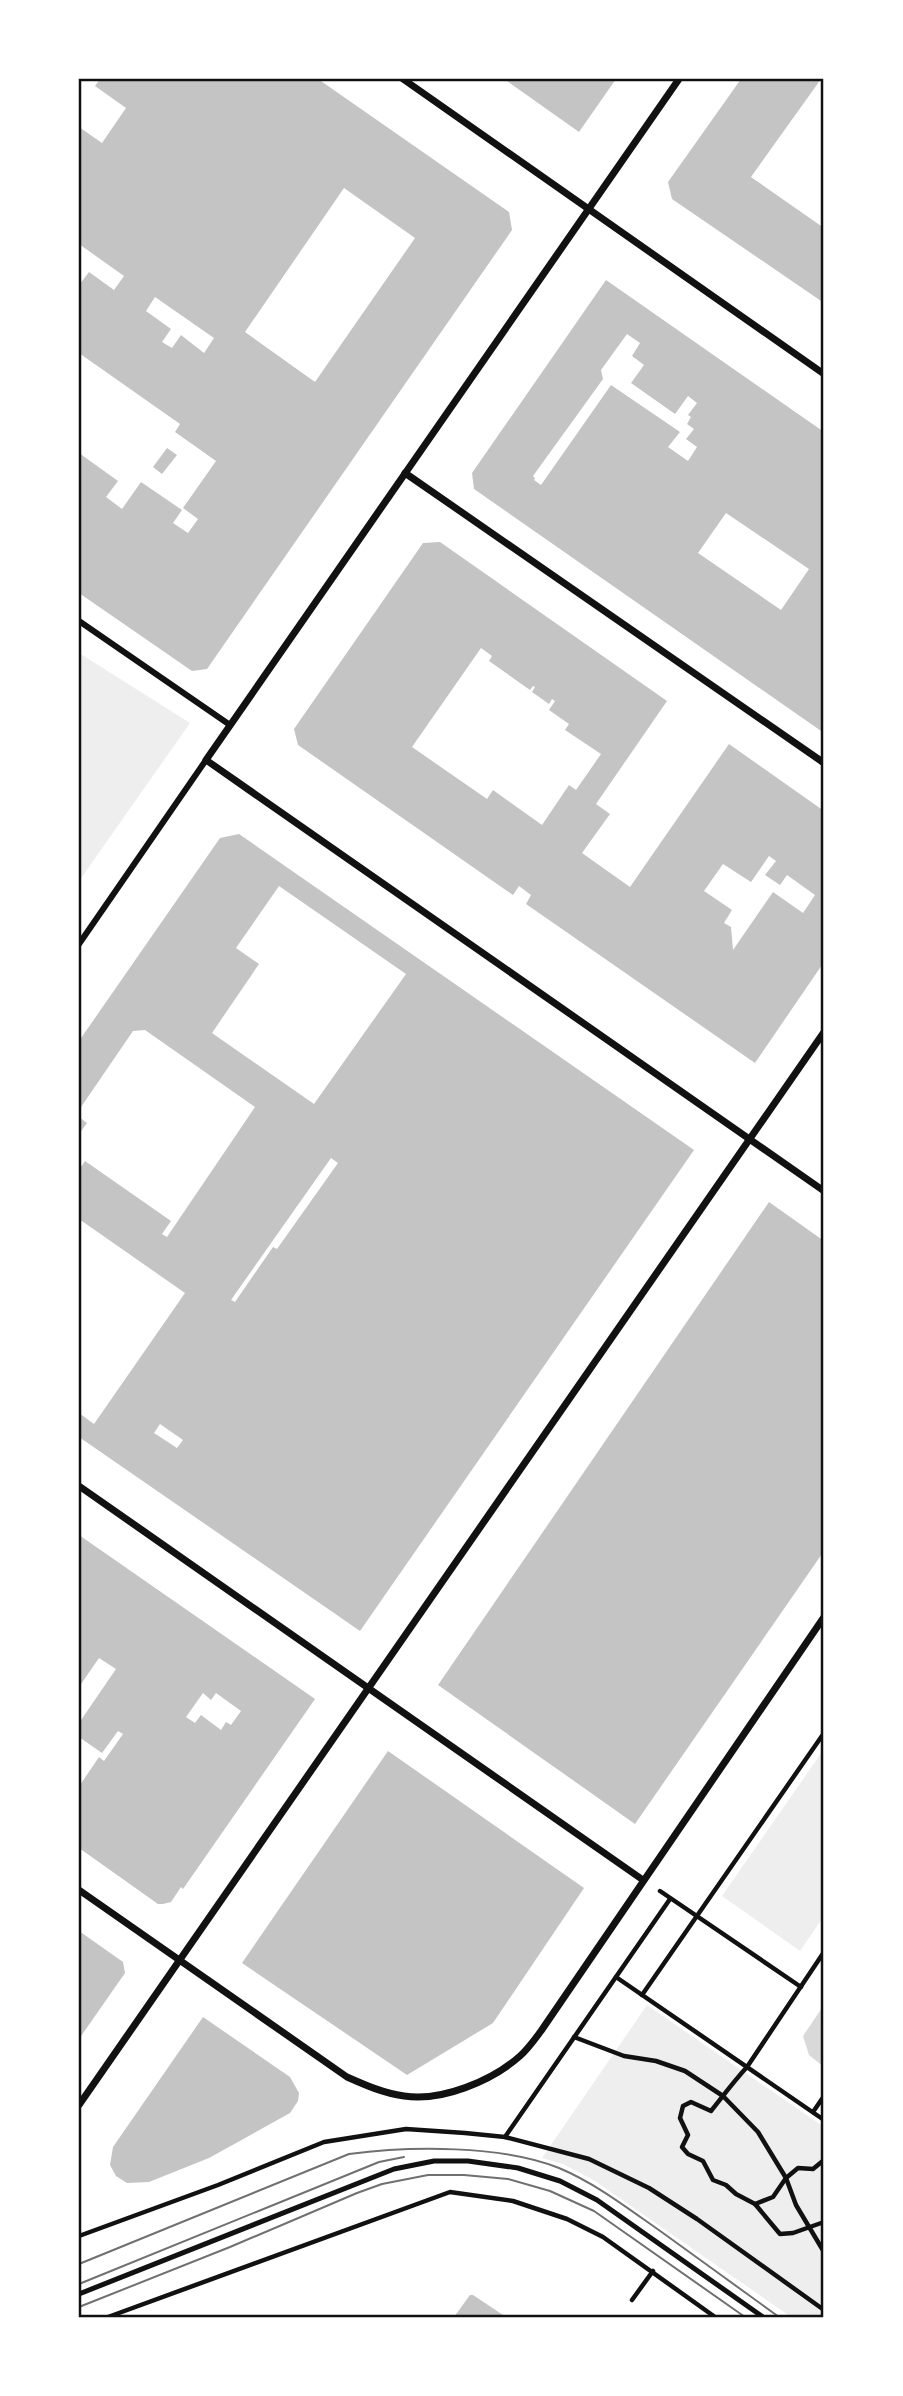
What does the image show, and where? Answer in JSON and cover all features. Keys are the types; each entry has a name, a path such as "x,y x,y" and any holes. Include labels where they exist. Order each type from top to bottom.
{"street":[{"path":"403,79 824,374"},
{"path":"79,944 679,79"},
{"path":"405,473 824,763"},
{"path":"79,621 230,725"},
{"path":"206,760 824,1191"},
{"path":"79,2105 824,1032"},
{"path":"79,1486 643,1880"},
{"path":"79,1890 346,2077 380,2091 407,2097 441,2094 471,2086 496,2073 521,2055 541,2031 824,1617"}],"lane":[{"path":"79,2294 394,2169 434,2161 468,2161 528,2171 560,2181 597,2200 762,2317"}],"path":[{"path":"642,1995 824,1733"},
{"path":"505,2137 670,1899 801,1987"},
{"path":"824,1952 747,2067 711,2111 691,2102 683,2106 680,2118 688,2135 682,2147 688,2154 703,2161 713,2180 726,2185 755,2204 780,2234 793,2233 824,2222"},
{"path":"616,1977 824,2120"},
{"path":"574,2037 624,2056 656,2061 685,2071 723,2096 758,2132 786,2178 796,2205 824,2252"},
{"path":"813,2112 824,2096"},
{"path":"79,2236 324,2142 406,2129 505,2137 589,2159 649,2188 824,2310"},
{"path":"755,2204 773,2197 786,2178 798,2168 813,2169 824,2160"},
{"path":"108,2317 450,2192 513,2201 567,2219 603,2237 715,2317"},
{"path":"632,2300 653,2272"}],"shaded area":[{"path":"79,653 190,723 79,881"},
{"path":"824,1749 824,1916 800,1951 722,1896"},
{"path":"647,2005 824,2127 824,2317 791,2317 595,2181 563,2164 542,2158"},
{"path":"824,2005 824,2067 809,2055 803,2036"}],"building":[{"path":"100,79 318,79 509,212 512,230 207,669 192,671 79,593 79,453 118,481 106,497 122,509 141,482 182,510 173,523 188,533 198,519 183,508 216,461 175,432 180,424 79,353 79,283 89,272 114,290 124,276 79,244 79,127 102,143 126,108 95,86","holes":["344,188 415,238 315,382 245,332","155,297 214,338 204,353 181,335 172,348 162,342 171,329 146,311"]},
{"path":"504,79 616,79 579,132"},
{"path":"741,79 821,79 751,177 824,228 824,303 672,199 668,182"},
{"path":"606,280 824,432 824,733 474,489 472,473","holes":["627,334 640,343 632,356 644,365 631,383 675,414 688,396 697,403 688,415 691,417 687,424 694,429 686,439 697,447 688,461 668,447 680,432 611,385 541,485 533,476 603,379 601,370","726,513 809,569 781,610 698,553"]},
{"path":"167,448 177,455 162,474 153,467"},
{"path":"440,542 667,701 596,804 610,814 582,853 630,887 729,744 824,811 824,962 755,1063 526,904 531,895 519,886 513,895 298,745 294,729 423,543","holes":["481,648 492,656 489,661 530,690 535,687 532,692 549,704 552,699 555,701 549,710 569,724 565,730 601,754 576,790 569,785 542,825 493,790 487,799 412,747","769,856 776,861 765,875 780,885 787,875 815,895 803,913 773,892 733,950 731,927 724,923 732,910 704,891 723,864 751,882"]},
{"path":"239,834 694,1150 360,1631 79,1437 79,1413 94,1424 185,1293 79,1219 79,1170 85,1161 171,1221 162,1234 167,1237 255,1107 145,1030 133,1031 79,1110 79,1041 220,838","holes":["279,886 406,974 314,1104 212,1033 259,964 236,948","331,1158 338,1163 277,1249 273,1247 235,1302 231,1300","160,1424 183,1440 177,1448 154,1433"]},
{"path":"79,1117 87,1123 79,1134"},
{"path":"769,1202 824,1241 824,1551 635,1824 438,1685"},
{"path":"79,1535 315,1699 183,1889 181,1887 171,1902 158,1904 79,1848 79,1784 99,1757 104,1761 123,1734 118,1731 102,1753 79,1737 79,1723 116,1669 99,1658 79,1687","holes":["203,1693 211,1700 216,1693 241,1711 231,1725 226,1722 221,1730 201,1715 195,1723 186,1717"]},
{"path":"388,1751 584,1888 493,2023 407,2075 242,1963"},
{"path":"79,1931 123,1962 125,1973 79,2039"},
{"path":"203,2017 290,2077 299,2093 298,2101 290,2113 209,2158 149,2182 127,2183 116,2176 110,2165 113,2147"},
{"path":"470,2295 473,2295 506,2317 454,2317"}],"tram line":[{"path":"79,2264 349,2154 427,2149 484,2151 536,2160 587,2182 779,2317"},
{"path":"79,2284 379,2162 404,2157"},
{"path":"79,2307 382,2184 428,2175 464,2175 508,2179 550,2191 594,2211 745,2317"}]}
